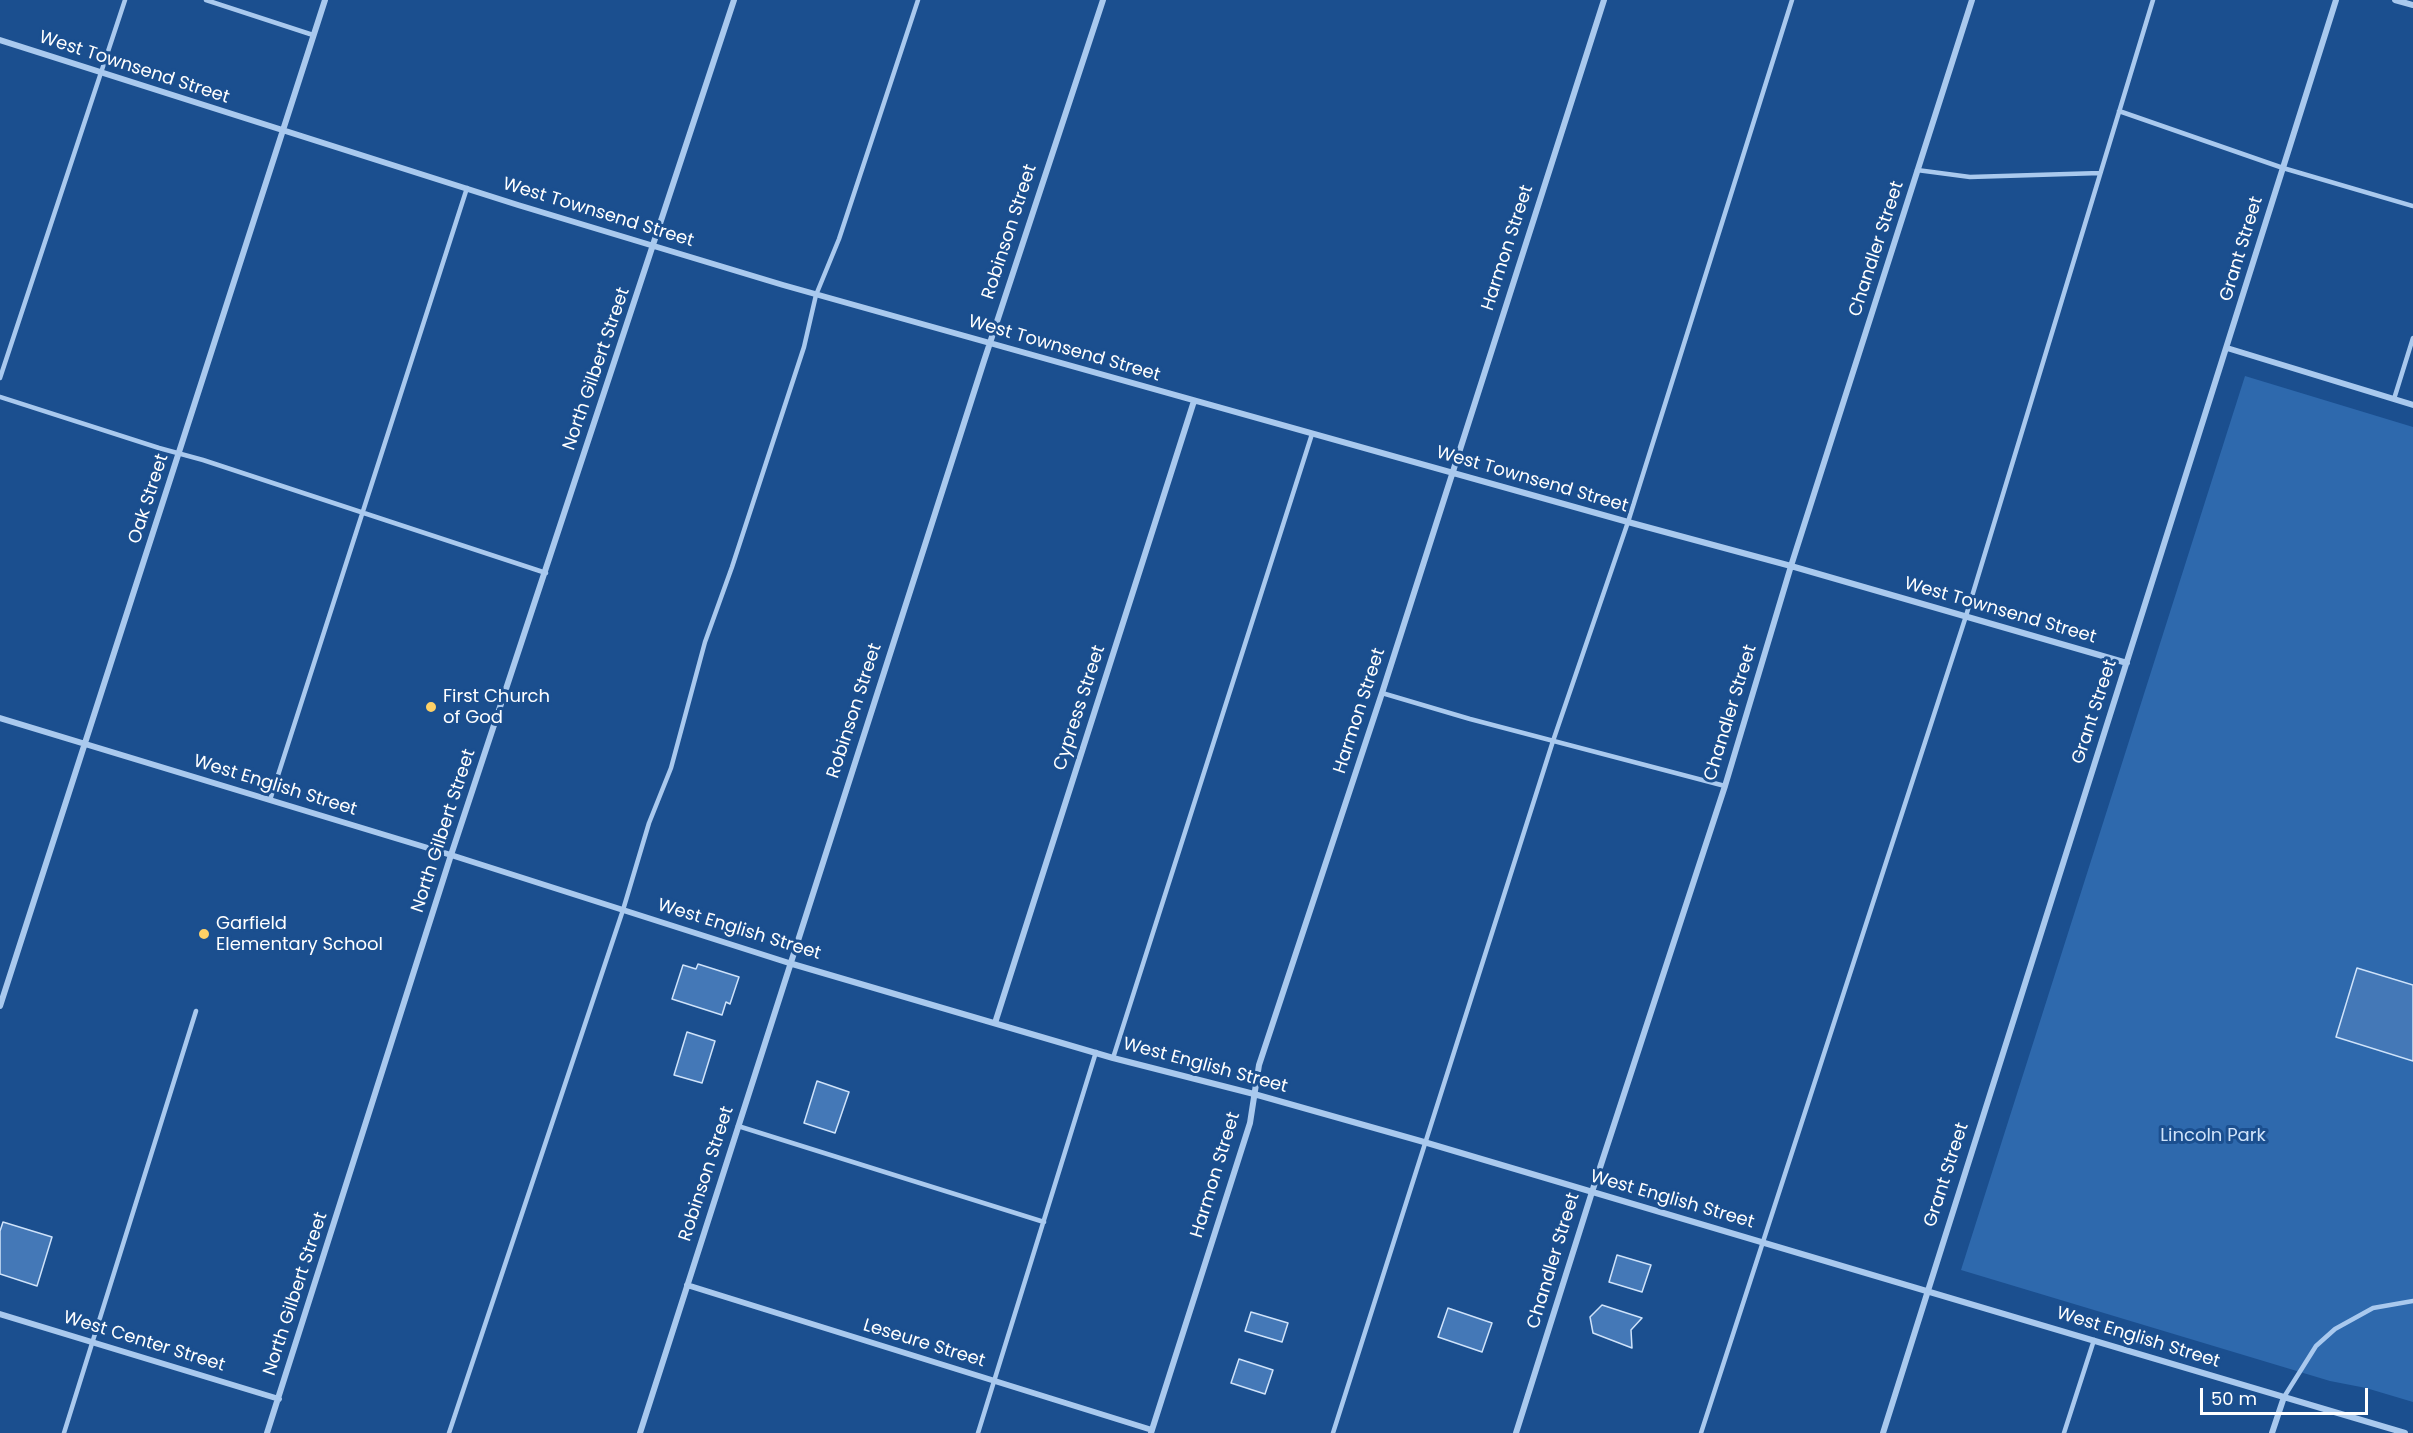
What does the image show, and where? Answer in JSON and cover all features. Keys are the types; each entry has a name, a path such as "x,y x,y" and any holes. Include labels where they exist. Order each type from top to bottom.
{"street":[{"name":"Oak Street","path":"0,1006 325,0"},
{"name":"North Gilbert Street","path":"267,1433 451,855 734,0"},
{"name":"Robinson Street","path":"640,1433 789,963 1103,0"},
{"name":"Harmon Street","path":"1152,1432 1250,1123 1259,1065 1382,693 1604,0"},
{"name":"Chandler Street","path":"1516,1433 1725,786 1791,566 1972,0"},
{"name":"Grant Street","path":"1883,1433 1926,1290 2336,0"},
{"path":"2395,0 2413,5"},
{"name":"West Townsend Street","path":"0,40 467,188 816,295 1791,566 2127,663"},
{"path":"2227,348 2413,405"},
{"name":"Cypress Street","path":"995,1023 1194,401"},
{"name":"West English Street","path":"0,718 451,855 789,963 1113,1058 1254,1094 1424,1142 2405,1433"},
{"name":"Leseure Street","path":"687,1286 1152,1432"},
{"name":"West Center Street","path":"0,1314 279,1399"},
{"path":"2272,1433 2283,1397"}],"lane":[{"path":"0,378 125,0"},
{"path":"206,0 313,35"},
{"path":"448,1433 623,910 649,823 670,768 705,642 804,347 816,295 843,229 918,0"},
{"path":"1333,1433 1553,741 1628,522 1792,0"},
{"path":"1701,1433 1966,616 2153,0"},
{"path":"2120,111 2283,168 2413,206"},
{"path":"1917,170 1970,177 2100,173"},
{"path":"270,800 467,188"},
{"path":"2394,399 2413,338"},
{"path":"0,397 203,459 546,573"},
{"path":"1113,1058 1312,434"},
{"path":"1382,693 1725,786"},
{"path":"64,1433 196,1011"},
{"path":"978,1433 1096,1052"},
{"path":"738,1126 1044,1222"},
{"path":"2283,1397 2316,1346 2335,1329 2373,1308 2413,1301"},
{"path":"2064,1433 2094,1340"}],"green space":[{"name":"Lincoln Park","path":"2245,376 2413,427 2413,1402 2366,1388 2330,1381 1961,1270"}],"building":[{"path":"698,964 739,977 730,1004 726,1002 722,1015 672,999 683,965 696,969"},
{"path":"2357,968 2413,985 2413,1061 2336,1037"},
{"path":"687,1032 715,1041 702,1083 674,1075"},
{"path":"817,1081 849,1092 835,1133 804,1123"},
{"path":"3,1222 52,1237 37,1286 0,1274 0,1231"},
{"path":"1617,1255 1651,1265 1642,1292 1609,1282"},
{"path":"1602,1305 1642,1318 1631,1330 1632,1348 1593,1333 1590,1317"},
{"path":"1448,1308 1492,1323 1482,1352 1438,1337"},
{"path":"1251,1312 1288,1323 1282,1342 1245,1331"},
{"path":"1239,1359 1273,1370 1265,1394 1231,1383"}],"place":[{"name":"First Church of God","path":"431,707"},
{"name":"Garfield Elementary School","path":"204,934"}]}
